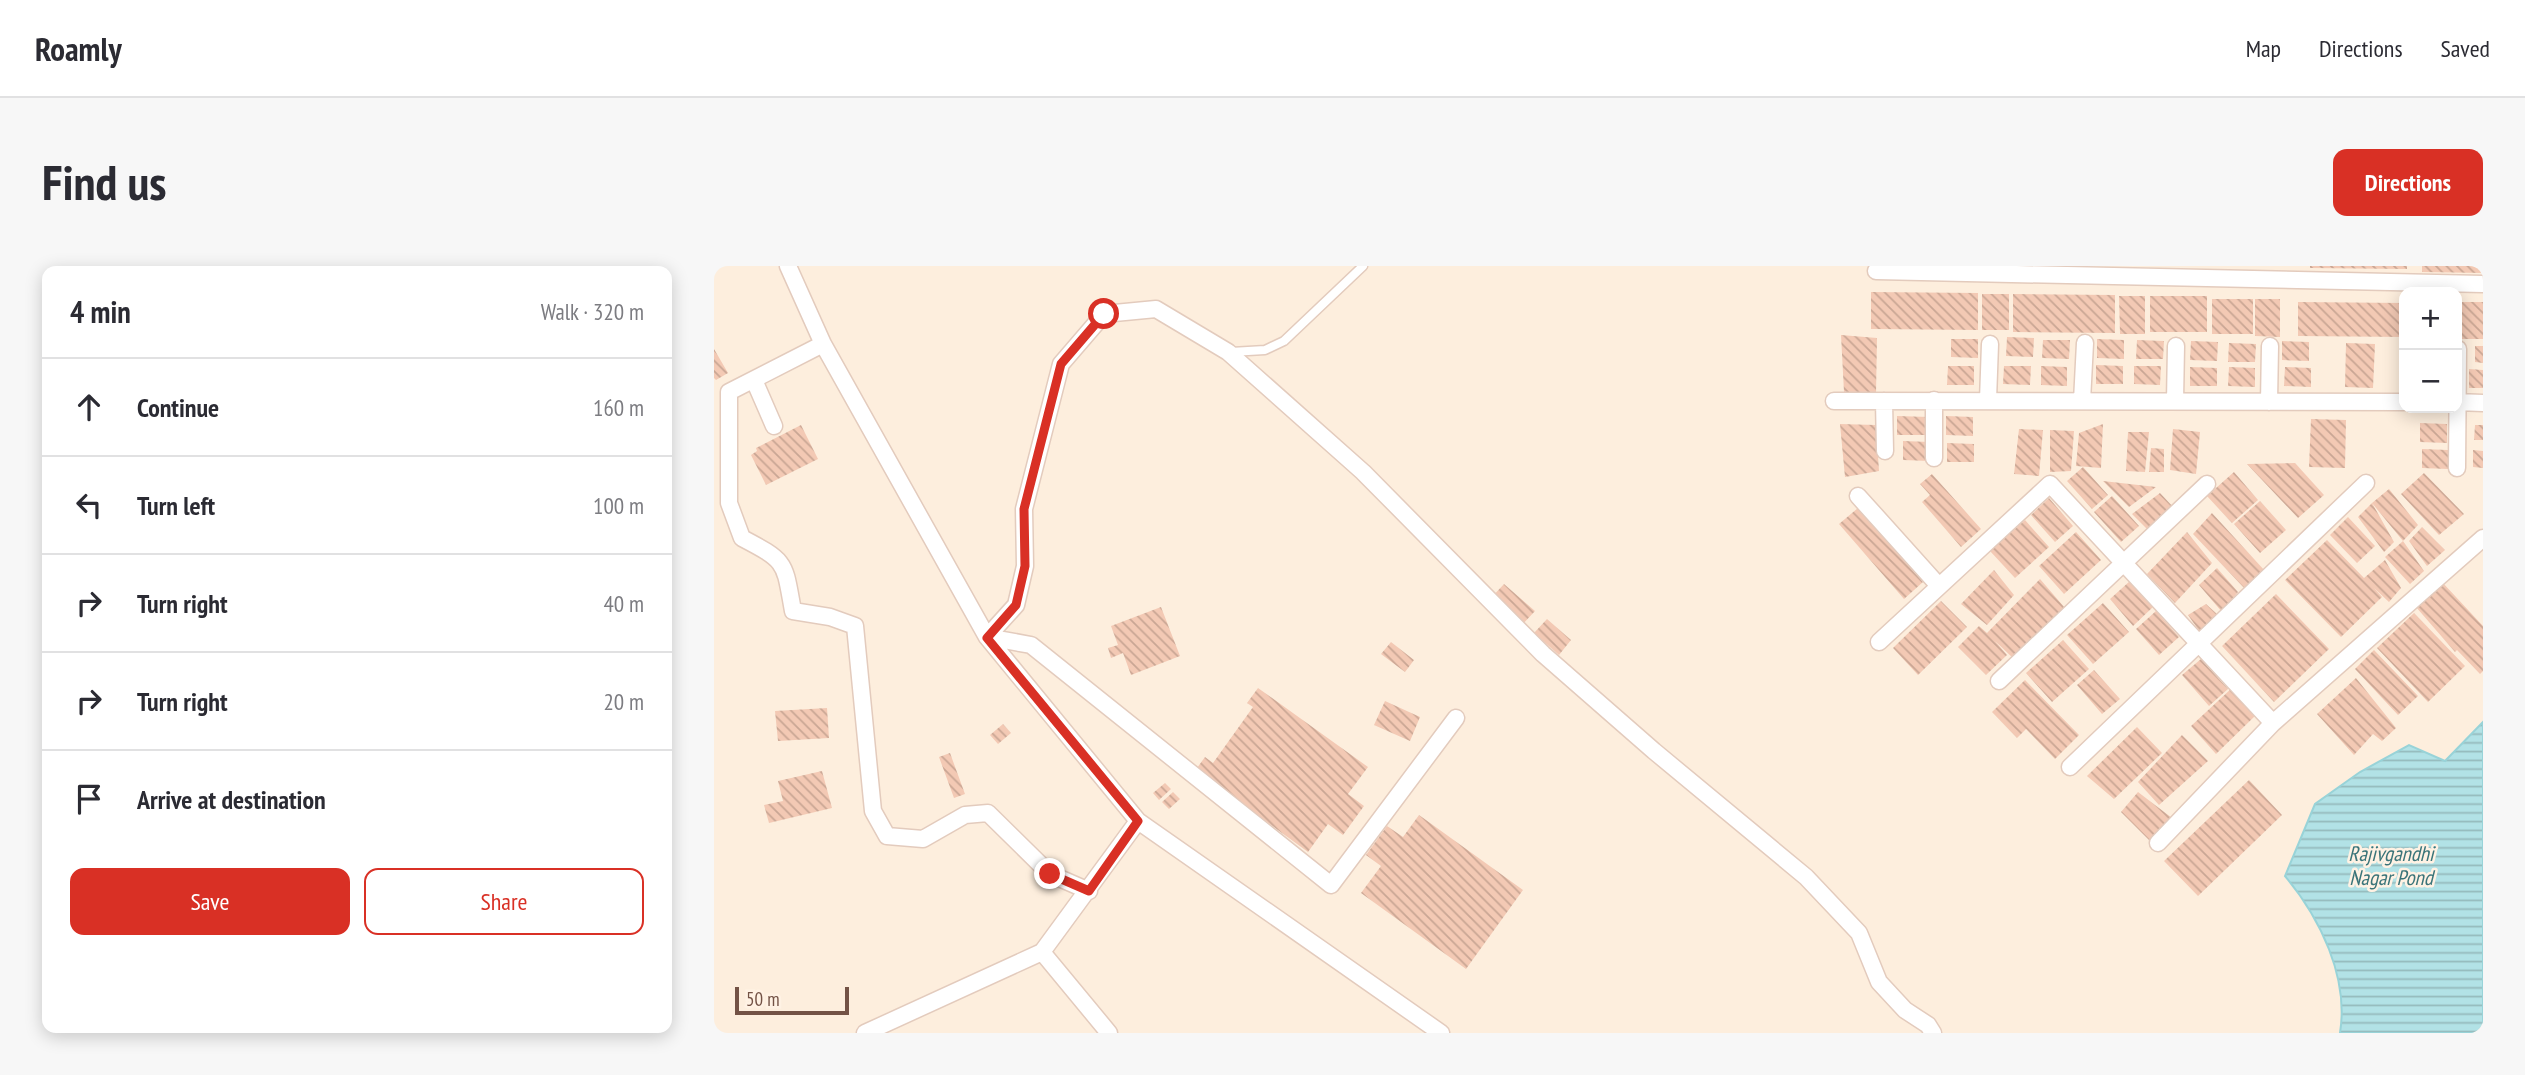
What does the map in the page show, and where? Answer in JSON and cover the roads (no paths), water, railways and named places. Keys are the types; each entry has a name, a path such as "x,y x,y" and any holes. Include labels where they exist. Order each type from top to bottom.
{"street":[{"path":"788,266 823,344 987,638 1138,821 1441,1033"},
{"path":"1876,271 2483,284"},
{"path":"987,638 1016,605 1025,566 1024,509 1061,364 1104,314 1156,309 1228,352 1363,472 1543,654 1805,877 1859,933 1879,982 1905,1010 1928,1025 1933,1033"},
{"path":"2082,401 2085,343"},
{"path":"823,344 729,392 729,503 742,538 775,555 784,565 793,611 830,617 855,626 873,811 887,836 923,838 965,815 988,813 1050,874 1089,891"},
{"path":"1988,400 1990,344"},
{"path":"2175,401 2176,346"},
{"path":"2269,402 2270,346"},
{"path":"754,380 774,426"},
{"path":"1934,400 1934,458"},
{"path":"1834,401 2399,402"},
{"path":"1884,401 1885,451"},
{"path":"2462,402 2483,403"},
{"path":"2457,413 2457,468"},
{"path":"2070,767 2367,483"},
{"path":"1879,642 2050,484 2273,723"},
{"path":"1999,681 2207,484"},
{"path":"1858,496 1939,586"},
{"path":"2158,843 2273,723 2483,538"},
{"path":"987,638 1031,645 1331,885 1456,718"},
{"path":"865,1033 1042,953 1138,821"},
{"path":"1042,953 1108,1033"}],"lane":[{"path":"1228,352 1265,351 1284,341 1363,266"}],"water":[{"name":"Rajivgandhi Nagar Pond","path":"2483,722 2483,1033 2340,1033 2340,991 2329,949 2310,910 2285,876 2315,804 2360,772 2409,745 2445,761"}]}
